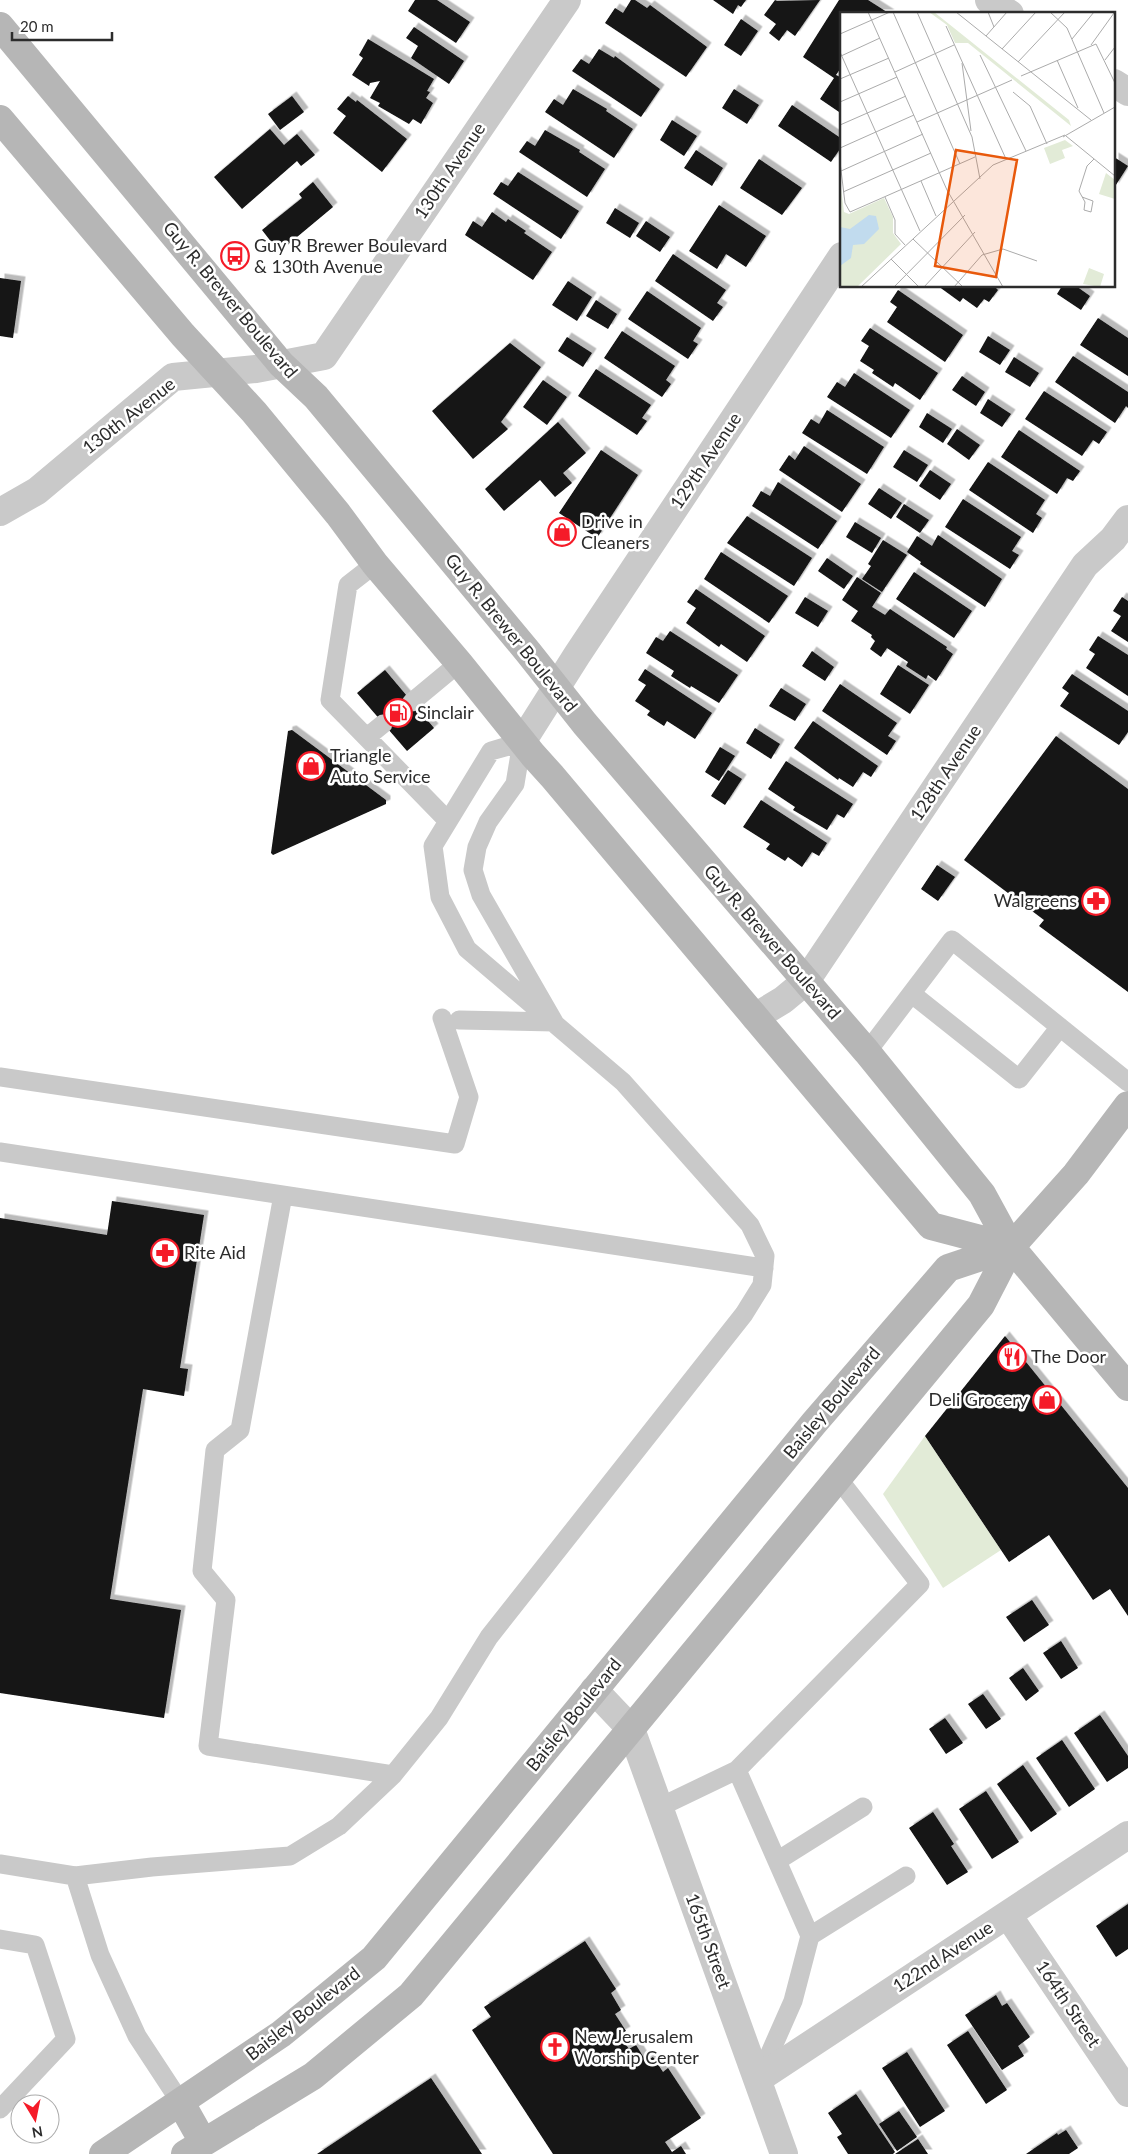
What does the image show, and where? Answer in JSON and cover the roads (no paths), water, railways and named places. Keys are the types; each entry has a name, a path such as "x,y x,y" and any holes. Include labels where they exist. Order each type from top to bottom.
{"main road":[{"name":"Guy R. Brewer Boulevard","path":"0,26 281,364 316,397 556,688 867,1052 982,1194 1011,1247 1128,1387"},
{"path":"0,119 176,328 254,412 338,514 375,564 459,663 522,742 931,1226 1011,1247"},
{"name":"Baisley Boulevard","path":"200,2150 313,2076 411,1995 981,1305 1011,1247 1076,1174 1128,1105"},
{"name":"Baisley Boulevard","path":"103,2154 281,2034 374,1958 814,1423 948,1268 1011,1247"},
{"path":"181,2103 200,2150"}],"street":[{"name":"130th Avenue","path":"0,512 37,491 173,376 256,369 324,356 567,0"},
{"path":"1116,84 1128,92"},
{"name":"129th Avenue","path":"522,742 840,259"},
{"name":"128th Avenue","path":"755,1017 783,1000 806,981 1086,565 1113,539 1128,519"},
{"path":"594,1690 631,1728"},
{"name":"165th Street","path":"631,1728 784,2154"},
{"name":"122nd Avenue","path":"758,2079 1128,1835"},
{"name":"164th Street","path":"1008,1915 1128,2093"}],"lane":[{"path":"375,564 348,585 330,700 448,821"},
{"path":"412,702 459,663"},
{"path":"367,737 383,724"},
{"path":"0,1864 76,1876 152,1867 290,1856 339,1826 393,1775 439,1718 489,1637 744,1314 762,1285 765,1256 750,1225 623,1082 467,948 440,897 433,846 491,751 522,742 515,784 488,822 477,847 473,870 481,895 554,1022"},
{"path":"867,1052 952,940 1128,1082"},
{"path":"912,994 1019,1079 1060,1027"},
{"path":"0,1076 455,1144 468,1097 450,1019 554,1022"},
{"path":"0,1152 764,1268"},
{"path":"283,1195 240,1430 215,1450 202,1571 226,1600 208,1746 393,1775"},
{"path":"660,1808 738,1770 920,1584 837,1477"},
{"path":"738,1770 810,1936 793,2000 758,2079"},
{"path":"777,1861 863,1807"},
{"path":"76,1876 100,1955 137,2036 181,2103"},
{"path":"810,1936 906,1876"},
{"path":"0,1939 35,1945 66,2039 0,2109"}],"place":[{"name":"Guy R Brewer Boulevard & 130th Avenue","path":"235,256"},
{"name":"Drive in Cleaners","path":"562,532"},
{"name":"Sinclair","path":"398,713"},
{"name":"Triangle Auto Service","path":"311,766"},
{"name":"Walgreens","path":"1096,901"},
{"name":"Rite Aid","path":"165,1253"},
{"name":"The Door","path":"1012,1357"},
{"name":"Deli Grocery","path":"1047,1400"},
{"name":"New Jerusalem Worship Center","path":"555,2047"}]}
